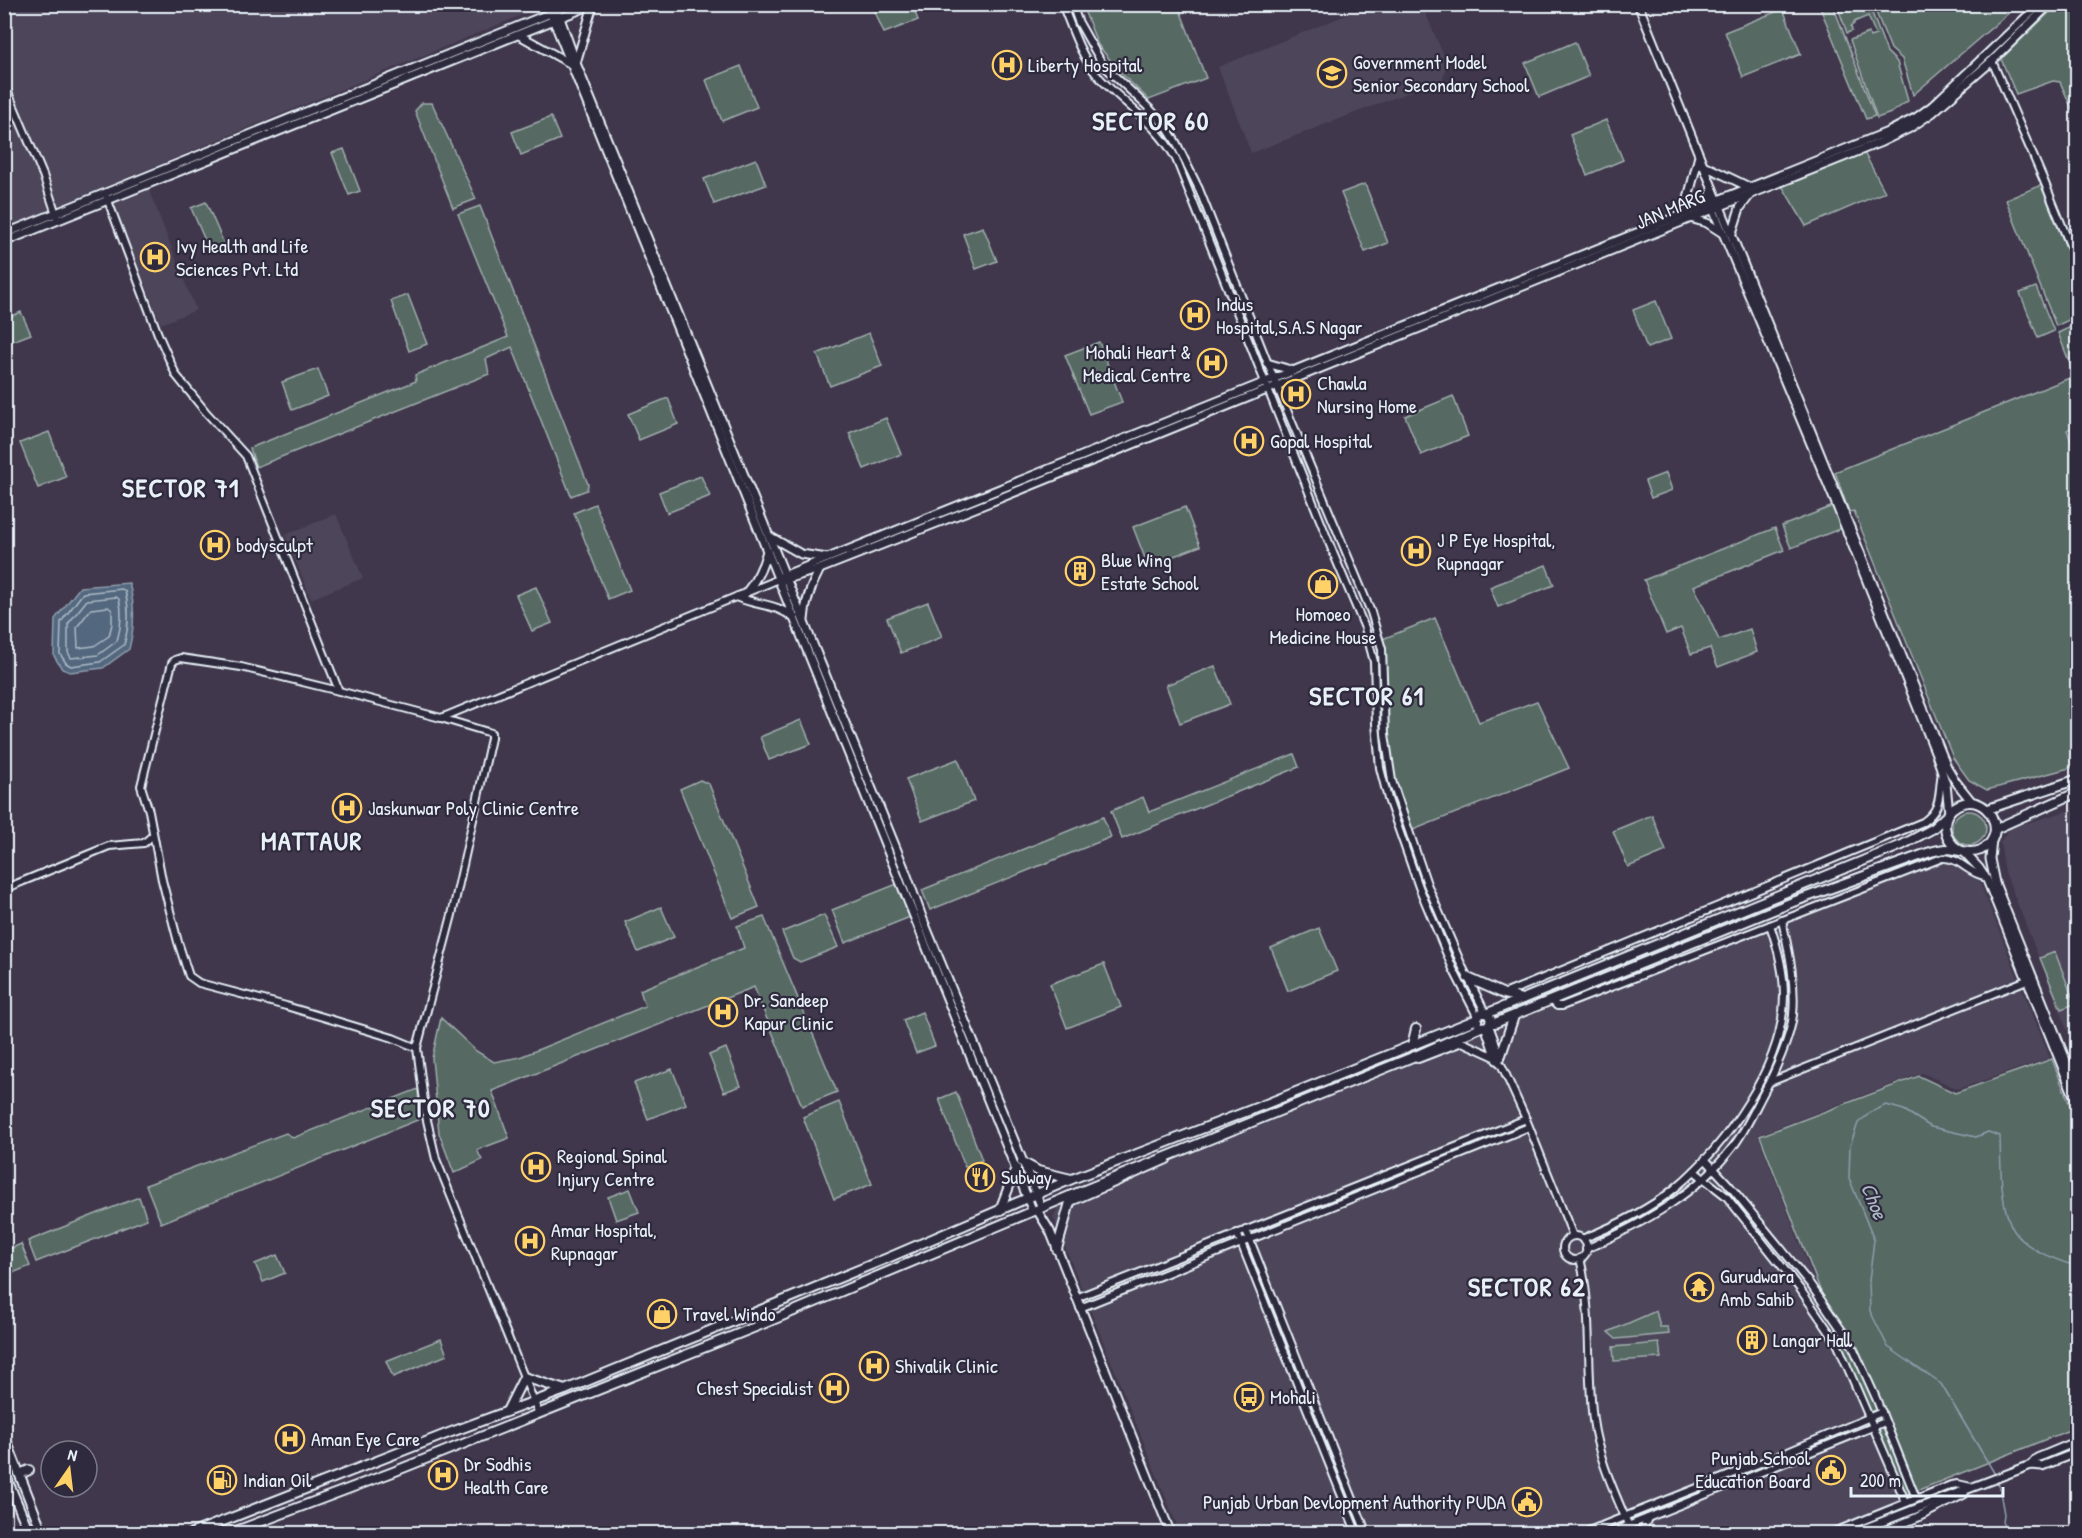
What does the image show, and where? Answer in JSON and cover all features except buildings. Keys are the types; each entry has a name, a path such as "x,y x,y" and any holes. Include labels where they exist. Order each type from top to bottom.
{"main road":[{"path":"547,4 555,14 767,550 800,621 1036,1194 1037,1210"},
{"path":"4,234 107,198 519,35 573,4"},
{"path":"1638,4 1942,771 1948,791 1946,833 1952,845 1985,876 2078,1106"},
{"name":"JAN MARG","path":"1750,190 1876,136 1891,134 1932,106 2040,4"},
{"name":"JAN MARG","path":"1275,382 1920,122 1992,61 2050,4"},
{"path":"107,198 448,54 555,14 593,5"},
{"path":"574,64 593,5"},
{"path":"519,35 574,64 769,536 780,579"},
{"path":"1687,216 1700,156"},
{"path":"1703,165 1750,190 1728,235"},
{"path":"4,242 57,216"},
{"path":"780,579 820,569 1267,386 1294,371 1687,216 1728,235 1947,767 1972,802"},
{"path":"1267,363 1294,371"},
{"path":"780,579 1267,386"},
{"path":"769,536 801,554 830,558"},
{"path":"767,550 753,585 741,595 753,604 778,608 800,621"},
{"path":"820,569 809,590 800,621 1027,1198 1050,1231 1171,1533"},
{"path":"1988,809 2078,779"},
{"path":"1995,829 2078,792"},
{"path":"190,1533 565,1390 890,1257 1072,1179 1412,1045 1902,845 1936,826 1960,804 1972,802 1982,805 1994,818 1995,829 1990,859 1995,883 2078,1090"},
{"path":"228,1533 338,1494 539,1414 1037,1210 1070,1199 1096,1185 1420,1056 1486,1025 1514,1016 1793,903 1942,849 1980,850 1992,839"},
{"path":"1468,978 1504,994 1522,999"},
{"path":"1482,1015 1478,1024 1486,1025"},
{"path":"1482,1015 1491,1017 1486,1025"},
{"path":"1499,1059 1514,1016"},
{"path":"1412,1045 1416,1029"},
{"path":"1022,1162 1038,1170 1072,1179"},
{"path":"1000,1210 1016,1168"},
{"path":"1096,1185 1105,1188"},
{"path":"1057,1248 1070,1199"},
{"path":"507,1411 524,1377 565,1390"},
{"path":"4,1435 42,1532 50,1527"},
{"path":"2031,1465 2037,1458 2078,1441"},
{"path":"1850,1533 2031,1465 2042,1466 2078,1452"},
{"path":"20,1474 29,1470"},
{"path":"4,1472 30,1533"},
{"path":"1877,1533 1916,1518 1973,1489 1973,1486"}],"street":[{"path":"1062,4 1092,69 1119,97 1147,120 1168,143 1176,159 1365,628 1372,651 1380,768 1388,799 1419,887 1461,986 1482,1015"},
{"path":"1072,4 1082,28 1103,65 1159,118 1176,141 1199,189 1267,363 1371,612 1382,649 1385,734 1392,781 1427,884 1482,1015"},
{"path":"1992,61 2078,265"},
{"path":"4,83 43,176 57,216"},
{"path":"107,198 176,375 246,456 339,691"},
{"path":"441,718 780,579"},
{"path":"417,1048 393,1038 192,980 189,976 178,942 149,811 141,786 175,660 182,658 201,660 240,667 339,691 491,733 452,915 417,1048 426,1116 436,1159 539,1414"},
{"path":"1375,686 1384,685"},
{"path":"1504,994 1923,822 1932,816 1937,807 1942,771"},
{"path":"4,889 109,846 144,843 153,837"},
{"path":"1551,1000 1557,1006 1562,1006 1942,858 1957,860 1978,875 1985,876"},
{"path":"1586,1249 1647,1220 1673,1203 1714,1168 1735,1144 1778,1065 1793,1018 1793,974 1782,920"},
{"path":"1582,1239 1586,1249 1584,1256 1569,1258 1563,1250 1566,1240 1573,1236 1582,1239 1615,1226 1650,1206 1694,1171 1733,1127 1762,1077 1783,1016 1783,975 1778,948 1770,925"},
{"path":"1770,1082 2027,980"},
{"path":"1486,1025 1573,1236"},
{"path":"1070,1199 1105,1188 1212,1141 1420,1056 1462,1042 1499,1059"},
{"path":"1076,1298 1526,1119"},
{"path":"1080,1308 1529,1127"},
{"path":"1705,1159 1810,1284 1842,1329 1855,1350 1916,1498"},
{"path":"1694,1171 1726,1196 1800,1289 1839,1348 1906,1503"},
{"path":"1350,1188 1355,1197"},
{"path":"1246,1230 1367,1533"},
{"path":"1237,1233 1357,1533"},
{"path":"1580,1258 1589,1314 1590,1391 1594,1423 1601,1455 1632,1533"},
{"path":"1285,1352 1293,1348"},
{"path":"1310,1415 1318,1412"},
{"path":"1581,1533 1783,1454 1882,1412"},
{"path":"1609,1533 1886,1422"},
{"path":"1844,1429 1847,1438"},
{"path":"1783,1454 1786,1462"},
{"path":"1720,1479 1723,1487"},
{"path":"1829,1533 1955,1484 1973,1486"},
{"path":"1641,1533 1648,1518"}],"shaded area":[{"name":"Government Model Senior Secondary School","path":"1373,4 1422,5 1447,63 1443,79 1251,153 1218,67"},
{"path":"5,5 540,5 541,7 5,228"},
{"name":"Ivy Health and Life Sciences Pvt. Ltd","path":"149,190 196,310 161,324 114,204"},
{"path":"336,514 363,578 311,599 285,535"},
{"path":"2077,808 2077,1055 2005,872 2000,842 2010,828"},
{"name":"SECTOR 62","path":"1938,857 1956,857 1975,870 2050,1058 1958,1089 1922,1073 1758,1135 1899,1502 1822,1533 1180,1533 1053,1217 1060,1202 1648,968"}],"green space":[{"path":"1873,4 2018,5 1913,95 1902,59 1891,49"},
{"path":"2062,4 2077,5 2077,120 2060,82 2053,81 2016,94 2001,59 2054,8"},
{"path":"872,5 912,5 918,20 884,33"},
{"path":"1082,5 1178,5 1206,78 1149,100 1120,72 1098,45"},
{"path":"1819,5 1833,5 1875,116 1866,119"},
{"path":"1837,5 1869,5 1887,52 1897,62 1908,101 1891,113 1877,118 1850,40 1869,33 1870,37 1876,35 1868,16 1854,22 1851,26 1852,31 1847,33"},
{"path":"1783,9 1801,54 1743,77 1725,32"},
{"path":"1575,42 1589,76 1539,97 1525,63"},
{"path":"741,66 757,107 722,121 706,80"},
{"path":"422,103 432,103 476,199 453,208 415,111"},
{"path":"551,117 560,139 521,155 512,132"},
{"path":"1606,120 1623,160 1587,175 1570,135"},
{"path":"1861,147 1885,192 1806,226 1778,179"},
{"path":"344,149 360,191 349,195 332,153"},
{"path":"756,159 766,185 714,204 704,179"},
{"path":"1365,184 1388,243 1365,252 1341,193"},
{"path":"2041,185 2077,275 2077,316 2056,326 2006,200"},
{"path":"206,202 225,246 210,252 191,208"},
{"path":"480,206 588,484 587,490 571,496 512,347 486,359 489,374 256,467 250,448 416,381 415,375 508,337 458,214"},
{"path":"983,227 997,261 976,269 963,234"},
{"path":"2036,287 2054,331 2038,338 2020,293"},
{"path":"408,295 427,344 409,351 391,301"},
{"path":"1656,301 1671,339 1647,348 1633,310"},
{"path":"21,312 31,334 5,344 5,319"},
{"path":"2078,324 2077,382 2058,333"},
{"path":"869,333 882,366 830,386 817,354"},
{"path":"1099,342 1122,402 1089,414 1065,355"},
{"path":"318,369 328,396 292,410 282,382"},
{"path":"2072,377 2077,390 2077,439 2071,428 2067,430 2078,460 2077,766 1987,790 1969,780 1953,758 1854,511 1849,512 1835,472"},
{"path":"1453,396 1468,436 1421,455 1405,416"},
{"path":"668,398 678,424 639,440 628,414"},
{"path":"886,418 901,454 864,469 849,433"},
{"path":"49,432 66,477 38,488 20,443"},
{"path":"1666,473 1672,490 1651,498 1645,481"},
{"path":"701,476 710,496 667,513 659,492"},
{"path":"595,504 630,590 608,599 574,513"},
{"path":"1833,506 1842,528 1791,548 1782,526"},
{"path":"1185,507 1200,546 1148,566 1133,527"},
{"path":"1775,528 1784,550 1694,586 1719,640 1750,629 1757,652 1718,667 1710,648 1691,654 1681,628 1666,634 1644,580"},
{"path":"1546,565 1554,585 1498,607 1490,587"},
{"path":"536,587 552,623 532,631 516,595"},
{"path":"928,602 942,637 901,653 887,618"},
{"path":"1435,618 1479,722 1537,701 1569,768 1408,832 1392,781 1380,640"},
{"path":"1215,666 1230,704 1180,723 1166,685"},
{"path":"801,720 811,744 769,760 760,737"},
{"path":"1294,754 1299,767 1122,839 1111,811 1143,797 1149,812"},
{"path":"958,759 974,801 922,821 906,779"},
{"path":"700,780 709,784 759,907 732,918 680,789"},
{"path":"1969,811 1981,816 1986,828 1981,840 1969,845 1957,840 1952,828 1957,816"},
{"path":"1652,815 1666,851 1628,867 1613,831"},
{"path":"1103,817 1111,837 930,910 922,890"},
{"path":"897,884 910,917 845,943 832,910"},
{"path":"661,907 674,937 638,952 625,922"},
{"path":"824,915 838,947 800,962 793,958 782,932"},
{"path":"764,917 837,1092 802,1106 754,987 492,1091 509,1138 477,1150 482,1160 454,1173 439,1133 432,1058 441,1018 476,1051 494,1062 520,1057 645,1006 640,990 744,948 737,926"},
{"path":"1319,928 1337,971 1288,991 1271,948"},
{"path":"2055,952 2075,1004 2061,1009 2040,958"},
{"path":"1104,964 1121,1007 1067,1028 1050,984"},
{"path":"922,1012 935,1046 916,1053 903,1020"},
{"path":"726,1048 741,1086 724,1092 709,1055"},
{"path":"2052,1059 2077,1123 2077,1427 1901,1497 1760,1136 1919,1076 1955,1093"},
{"path":"672,1069 686,1104 648,1119 634,1083"},
{"path":"418,1089 420,1119 161,1223 146,1185 286,1133 293,1138"},
{"path":"956,1092 982,1160 965,1167 939,1099"},
{"path":"839,1102 872,1184 834,1199 803,1117"},
{"path":"630,1189 639,1212 616,1220 608,1197"},
{"path":"139,1197 147,1219 36,1262 28,1241"},
{"path":"21,1244 30,1266 5,1276 5,1251"},
{"path":"277,1255 285,1273 263,1282 255,1264"},
{"path":"1656,1311 1660,1327 1668,1327 1669,1334 1616,1339 1608,1332"},
{"path":"441,1339 447,1355 393,1377 386,1361"},
{"path":"1659,1343 1661,1358 1614,1361 1613,1347"}],"water":[{"path":"129,583 134,616 129,649 103,668 70,672 62,669 54,656 55,619 80,587"}],"waterway":[{"name":"Choe","path":"1996,1476 1941,1384 1888,1347 1870,1311 1869,1281 1874,1240 1849,1178 1850,1146 1858,1123 1870,1113 1886,1105 1904,1110 1931,1127 1976,1137 1988,1132 2000,1136 2002,1187 2011,1226 2017,1235 2030,1246 2045,1255 2078,1267"},
{"name":"Choe","path":"1998,1480 2004,1514 2002,1534"}],"place":[{"name":"Liberty Hospital","path":"1007,65"},
{"name":"Government Model Senior Secondary School","path":"1332,73"},
{"name":"Ivy Health and Life Sciences Pvt. Ltd","path":"155,257"},
{"name":"Indus Hospital,S.A.S Nagar","path":"1195,315"},
{"name":"Mohali Heart & Medical Centre","path":"1212,363"},
{"name":"Chawla Nursing Home","path":"1296,394"},
{"name":"Gopal Hospital","path":"1249,441"},
{"name":"bodysculpt","path":"215,545"},
{"name":"J P Eye Hospital, Rupnagar","path":"1416,551"},
{"name":"Blue Wing Estate School","path":"1080,571"},
{"name":"Homoeo Medicine House","path":"1323,584"},
{"name":"Jaskunwar Poly Clinic Centre","path":"347,808"},
{"name":"Dr. Sandeep Kapur Clinic","path":"723,1012"},
{"name":"Regional Spinal Injury Centre","path":"536,1167"},
{"name":"Subway","path":"980,1177"},
{"name":"Amar Hospital, Rupnagar","path":"530,1241"},
{"name":"Gurudwara Amb Sahib","path":"1699,1287"},
{"name":"Travel Windo","path":"662,1314"},
{"name":"Langar Hall","path":"1752,1340"},
{"name":"Shivalik Clinic","path":"874,1366"},
{"name":"Chest Specialist","path":"834,1388"},
{"name":"Mohali","path":"1249,1397"},
{"name":"Aman Eye Care","path":"290,1439"},
{"name":"Punjab School Education Board","path":"1831,1470"},
{"name":"Dr Sodhis Health Care","path":"443,1475"},
{"name":"Indian Oil","path":"222,1480"},
{"name":"Punjab Urban Devlopment Authority PUDA","path":"1527,1502"}],"district":[{"name":"SECTOR 60","path":"1151,121"},
{"name":"SECTOR 71","path":"181,488"},
{"name":"SECTOR 61","path":"1367,696"},
{"name":"MATTAUR","path":"312,841"},
{"name":"SECTOR 70","path":"431,1108"},
{"name":"SECTOR 62","path":"1527,1287"}]}
